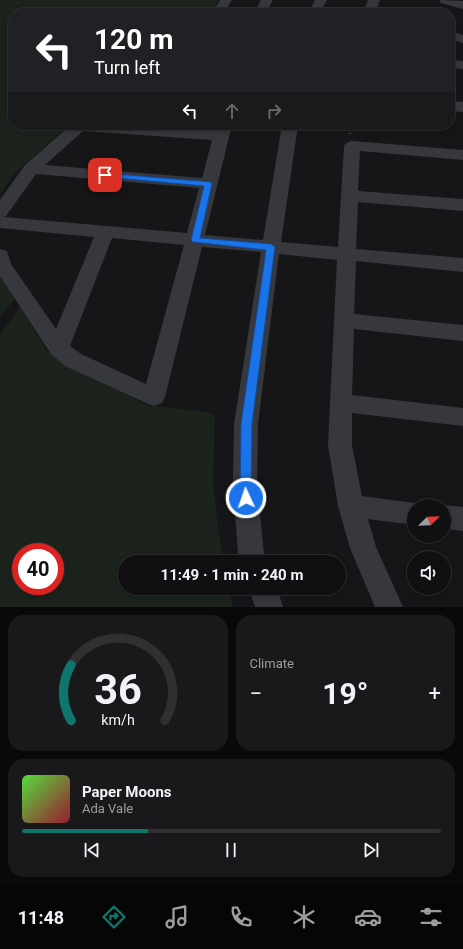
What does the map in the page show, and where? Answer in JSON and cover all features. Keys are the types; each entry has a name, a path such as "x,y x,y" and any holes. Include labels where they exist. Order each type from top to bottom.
{"street":[{"path":"445,0 463,5"},
{"path":"0,212 32,169 75,130"},
{"path":"0,255 2,264 27,304 58,348 73,360 154,397 196,240 208,184 223,130"},
{"path":"251,555 245,484 246,424 289,130"},
{"path":"389,607 363,548 351,506 340,445 352,146 463,155"},
{"path":"32,169 208,184"},
{"path":"350,196 463,205"},
{"path":"0,222 463,265"},
{"path":"58,348 105,232"},
{"path":"345,322 463,333"},
{"path":"341,403 463,417"},
{"path":"351,506 407,513"},
{"path":"451,518 463,519"},
{"path":"265,595 269,607"}],"shaded area":[{"path":"0,0 218,0 214,8 8,8 8,130 64,130 14,173 0,195"},
{"path":"0,275 15,299 0,316"},
{"path":"20,307 47,351 58,360 147,405 212,413 215,419 213,484 223,555 118,555 118,595 230,595 233,607 0,607 0,335"}],"route":[{"path":"105,175 208,184 196,240 271,247 246,424 246,498"}]}
